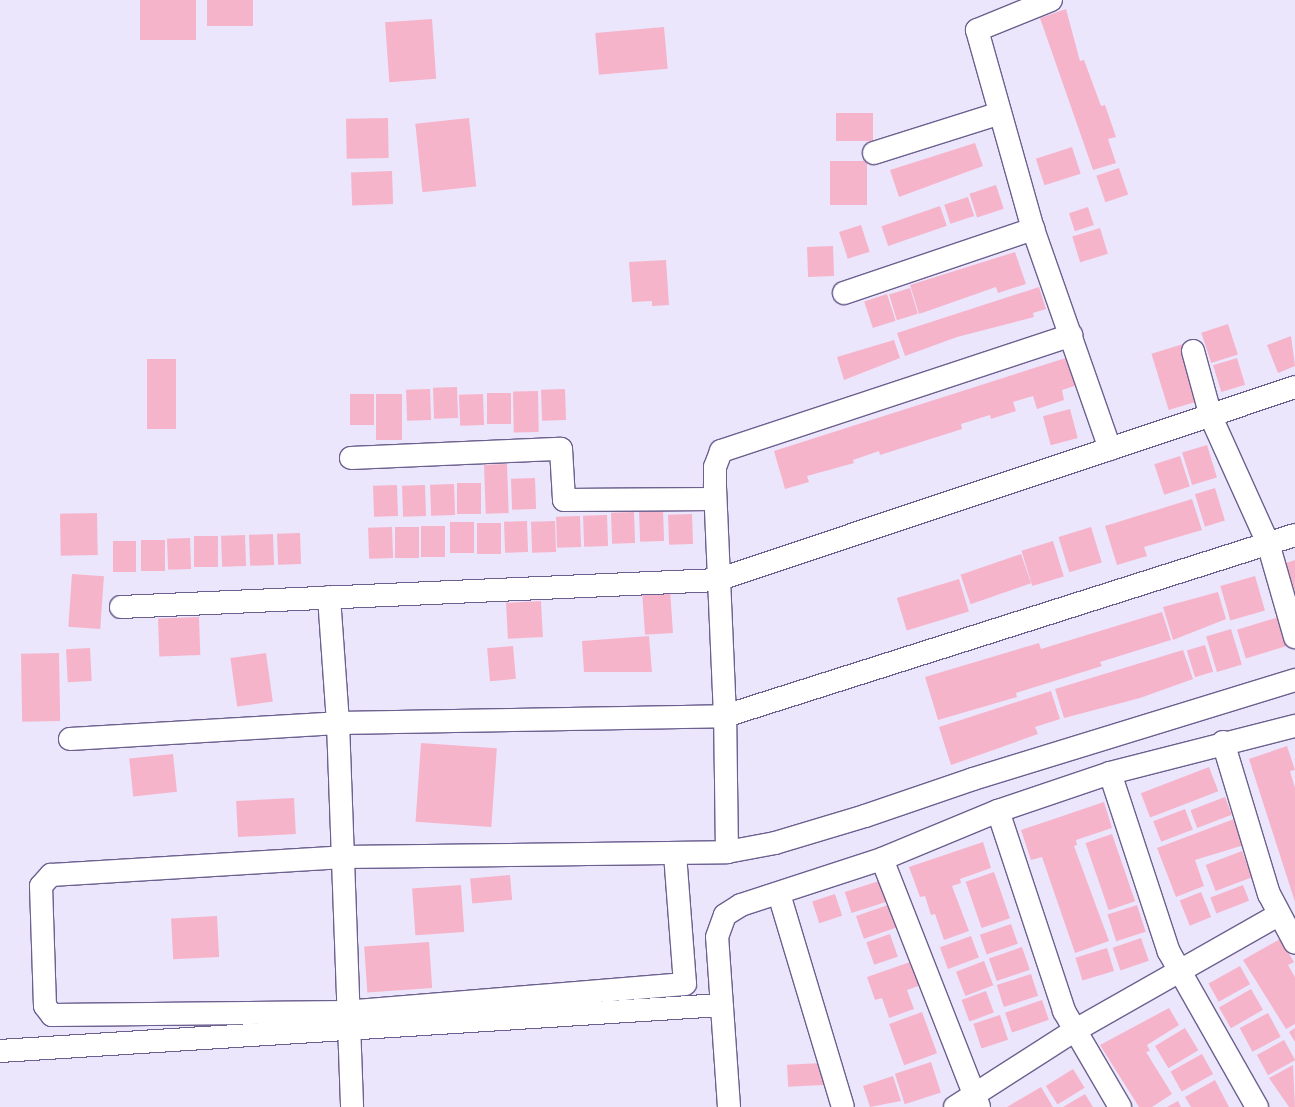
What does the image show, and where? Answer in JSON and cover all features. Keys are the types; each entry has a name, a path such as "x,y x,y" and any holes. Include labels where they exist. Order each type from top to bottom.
{"street":[{"path":"1051,0 977,30 998,114 1033,229 1110,449"},
{"path":"874,153 998,114"},
{"path":"844,293 1033,229"},
{"path":"727,852 725,716 717,580 715,467 721,451 1071,334"},
{"path":"1192,351 1211,417 1268,543 1295,637"},
{"path":"121,607 717,580 1110,449 1211,417 1295,387"},
{"path":"351,458 561,449 564,500 716,499"},
{"path":"70,739 338,723 725,716 1295,534"},
{"path":"329,597 338,723 347,1020 352,1107"},
{"path":"722,1005 347,1020 52,1015 45,1006 41,886 51,875 343,857 675,854 727,852 775,843 865,816 973,778 1295,680"},
{"path":"729,1107 717,937 725,915 741,905 779,894 882,859 998,811 1110,773 1222,742 1295,726"},
{"path":"1222,742 1278,914 1295,943"},
{"path":"1110,773 1178,970 1257,1107"},
{"path":"998,811 1074,1031 1120,1107"},
{"path":"0,1051 347,1020 685,984 675,854"},
{"path":"882,859 969,1103 1074,1031 1278,914"},
{"path":"779,894 843,1107"}],"building":[{"path":"140,0 196,0 196,40 140,40"},
{"path":"207,0 253,0 253,26 207,26"},
{"path":"1066,9 1080,61 1084,60 1101,106 1105,105 1116,137 1108,139 1116,163 1093,170 1040,18"},
{"path":"432,19 436,79 389,82 385,22"},
{"path":"664,27 668,69 599,75 595,33"},
{"path":"836,113 873,113 873,141 836,141"},
{"path":"388,118 389,158 347,159 346,119"},
{"path":"469,118 476,187 423,192 415,124"},
{"path":"975,143 983,166 899,197 890,170"},
{"path":"1072,147 1081,174 1045,185 1036,159"},
{"path":"830,161 867,161 867,205 830,205"},
{"path":"1119,168 1128,194 1105,202 1096,176"},
{"path":"392,171 393,204 352,205 351,172"},
{"path":"996,185 1004,209 977,217 969,194"},
{"path":"968,197 974,216 950,224 944,205"},
{"path":"940,206 947,226 888,246 881,226"},
{"path":"1088,207 1094,225 1075,231 1069,213"},
{"path":"861,225 870,252 848,259 839,232"},
{"path":"1100,228 1108,254 1080,262 1072,236"},
{"path":"833,246 834,276 808,277 807,247"},
{"path":"1015,252 1026,284 998,293 996,287 919,314 910,285"},
{"path":"666,260 669,305 652,306 652,301 632,302 629,262"},
{"path":"1039,287 1046,309 1033,313 1034,317 957,337 905,356 897,333"},
{"path":"910,288 918,314 897,320 889,294"},
{"path":"887,294 896,321 873,328 864,301"},
{"path":"1228,324 1238,354 1211,363 1201,333"},
{"path":"1291,336 1295,366 1278,373 1267,345"},
{"path":"894,340 900,358 844,380 837,357"},
{"path":"1183,344 1200,400 1169,410 1151,354"},
{"path":"1072,356 1081,384 1062,390 1064,400 1037,409 1033,396 1013,402 1016,411 991,419 990,415 961,424 962,429 880,455 879,451 853,460 854,463 807,476 809,482 785,489 774,451"},
{"path":"1237,358 1245,385 1221,392 1213,365"},
{"path":"147,359 176,359 176,429 147,429"},
{"path":"457,387 458,418 434,419 433,388"},
{"path":"430,389 431,420 407,421 406,390"},
{"path":"565,389 566,420 542,421 541,390"},
{"path":"513,391 538,391 539,432 514,432"},
{"path":"487,393 511,393 511,424 487,424"},
{"path":"350,394 374,394 374,425 350,425"},
{"path":"376,394 402,394 402,440 376,440"},
{"path":"483,394 484,425 460,426 459,395"},
{"path":"1070,409 1078,438 1051,445 1043,416"},
{"path":"1207,445 1217,478 1192,485 1182,453"},
{"path":"1180,456 1190,486 1164,495 1154,464"},
{"path":"507,464 509,513 486,514 484,465"},
{"path":"535,478 536,509 512,510 511,479"},
{"path":"457,483 481,483 481,514 457,514"},
{"path":"454,484 455,515 431,516 430,485"},
{"path":"397,485 398,516 374,517 373,486"},
{"path":"425,485 426,516 403,517 402,486"},
{"path":"1215,488 1225,521 1205,527 1195,494"},
{"path":"1192,499 1202,530 1144,547 1147,556 1117,565 1105,526"},
{"path":"663,510 664,541 640,542 639,511"},
{"path":"634,512 635,543 612,544 611,513"},
{"path":"97,513 98,555 61,556 60,514"},
{"path":"692,514 693,544 669,545 668,515"},
{"path":"607,515 608,546 584,547 583,516"},
{"path":"580,516 581,547 557,548 556,517"},
{"path":"527,521 528,552 505,553 504,522"},
{"path":"555,521 556,552 532,553 531,522"},
{"path":"450,522 474,522 474,553 450,553"},
{"path":"477,523 501,523 501,554 477,554"},
{"path":"421,526 445,526 445,557 421,557"},
{"path":"392,527 393,558 369,559 368,528"},
{"path":"395,527 419,527 419,558 395,558"},
{"path":"1091,527 1102,562 1069,572 1058,537"},
{"path":"300,533 301,564 278,565 277,534"},
{"path":"273,534 274,565 250,566 249,535"},
{"path":"245,535 246,566 222,567 221,536"},
{"path":"194,536 218,536 218,567 194,567"},
{"path":"190,538 191,569 168,570 167,539"},
{"path":"141,540 165,540 165,571 141,571"},
{"path":"113,541 136,541 136,572 113,572"},
{"path":"1053,541 1064,576 1032,586 1021,551"},
{"path":"1021,554 1031,583 971,604 960,575"},
{"path":"1295,560 1295,591 1286,563"},
{"path":"72,574 104,576 100,629 68,627"},
{"path":"1255,576 1265,611 1230,621 1220,586"},
{"path":"959,579 969,612 907,631 897,598"},
{"path":"670,590 673,633 645,635 642,592"},
{"path":"1218,592 1226,619 1173,640 1163,607"},
{"path":"541,601 543,637 508,639 506,603"},
{"path":"1162,612 1171,640 1100,662 1102,666 1016,693 1017,697 938,720 925,677 1039,643 1041,649"},
{"path":"1282,616 1291,645 1246,658 1237,630"},
{"path":"199,617 200,655 159,656 158,618"},
{"path":"1231,629 1242,664 1217,672 1206,637"},
{"path":"649,636 652,672 584,672 582,641"},
{"path":"1205,645 1213,672 1195,677 1187,651"},
{"path":"513,646 516,679 490,681 487,648"},
{"path":"90,648 92,681 68,682 66,649"},
{"path":"1183,650 1193,679 1140,698 1064,718 1055,689"},
{"path":"59,653 60,721 22,722 21,654"},
{"path":"266,653 273,702 237,707 230,658"},
{"path":"1051,691 1060,719 1035,727 1038,734 951,765 939,727"},
{"path":"421,743 497,748 491,827 415,822"},
{"path":"1287,746 1295,770 1290,771 1295,788 1295,902 1249,759"},
{"path":"173,754 177,792 133,796 129,759"},
{"path":"1209,767 1218,791 1150,817 1141,793"},
{"path":"1225,797 1232,815 1197,828 1190,810"},
{"path":"294,798 296,834 238,837 236,801"},
{"path":"1104,802 1112,828 1076,840 1077,845 1074,846 1109,941 1075,953 1042,857 1031,860 1021,830"},
{"path":"1185,809 1193,830 1161,842 1153,821"},
{"path":"1234,819 1244,845 1195,860 1204,886 1176,897 1157,848"},
{"path":"1112,834 1135,901 1109,910 1086,843"},
{"path":"983,842 991,868 960,879 961,883 952,886 969,931 944,940 935,914 931,915 925,896 920,897 909,867"},
{"path":"1242,851 1252,877 1216,891 1206,865"},
{"path":"994,872 1010,918 982,928 966,882"},
{"path":"510,875 512,900 472,903 470,878"},
{"path":"879,881 886,902 852,913 845,892"},
{"path":"461,885 464,932 415,935 412,888"},
{"path":"1243,885 1249,901 1216,913 1210,898"},
{"path":"1201,892 1211,917 1190,926 1180,901"},
{"path":"835,894 842,916 819,923 812,901"},
{"path":"891,904 899,927 864,939 856,916"},
{"path":"1137,905 1146,932 1116,941 1108,915"},
{"path":"217,916 219,957 173,959 171,918"},
{"path":"1011,924 1018,944 987,955 980,935"},
{"path":"890,934 898,957 874,965 866,942"},
{"path":"971,936 979,958 948,969 940,947"},
{"path":"1141,938 1149,961 1120,970 1113,948"},
{"path":"1280,939 1294,962 1288,965 1295,977 1295,1024 1286,1029 1243,960"},
{"path":"429,942 432,988 367,992 364,947"},
{"path":"1022,947 1030,970 997,981 989,958"},
{"path":"1107,948 1114,971 1082,981 1075,958"},
{"path":"916,960 924,984 907,990 914,1009 889,1018 882,998 875,1000 867,977"},
{"path":"984,961 993,985 965,996 956,972"},
{"path":"1240,966 1250,984 1219,1002 1209,983"},
{"path":"1031,974 1038,996 1004,1007 997,985"},
{"path":"1251,989 1263,1010 1231,1028 1219,1007"},
{"path":"986,991 994,1013 969,1022 962,1000"},
{"path":"1042,1000 1049,1020 1012,1033 1005,1013"},
{"path":"1169,1008 1179,1025 1147,1045 1150,1051 1146,1052 1172,1094 1152,1107 1139,1107 1100,1045"},
{"path":"922,1012 937,1053 904,1065 889,1024"},
{"path":"1268,1013 1281,1037 1252,1052 1240,1028"},
{"path":"1000,1015 1008,1040 981,1048 973,1024"},
{"path":"1185,1028 1198,1050 1168,1068 1155,1046"},
{"path":"1295,1028 1295,1042 1289,1032"},
{"path":"1284,1040 1295,1060 1268,1075 1257,1055"},
{"path":"1202,1054 1213,1074 1182,1092 1171,1071"},
{"path":"931,1062 941,1092 905,1104 895,1074"},
{"path":"822,1063 823,1085 788,1087 787,1065"},
{"path":"1293,1065 1295,1107 1289,1107 1269,1078"},
{"path":"1073,1069 1085,1088 1058,1105 1046,1086"},
{"path":"893,1076 901,1101 870,1107 863,1086"},
{"path":"1215,1080 1229,1107 1191,1107 1185,1097"},
{"path":"1041,1087 1053,1107 1007,1107"},
{"path":"1085,1094 1093,1107 1063,1107"},
{"path":"1178,1101 1181,1107 1167,1107"}]}
